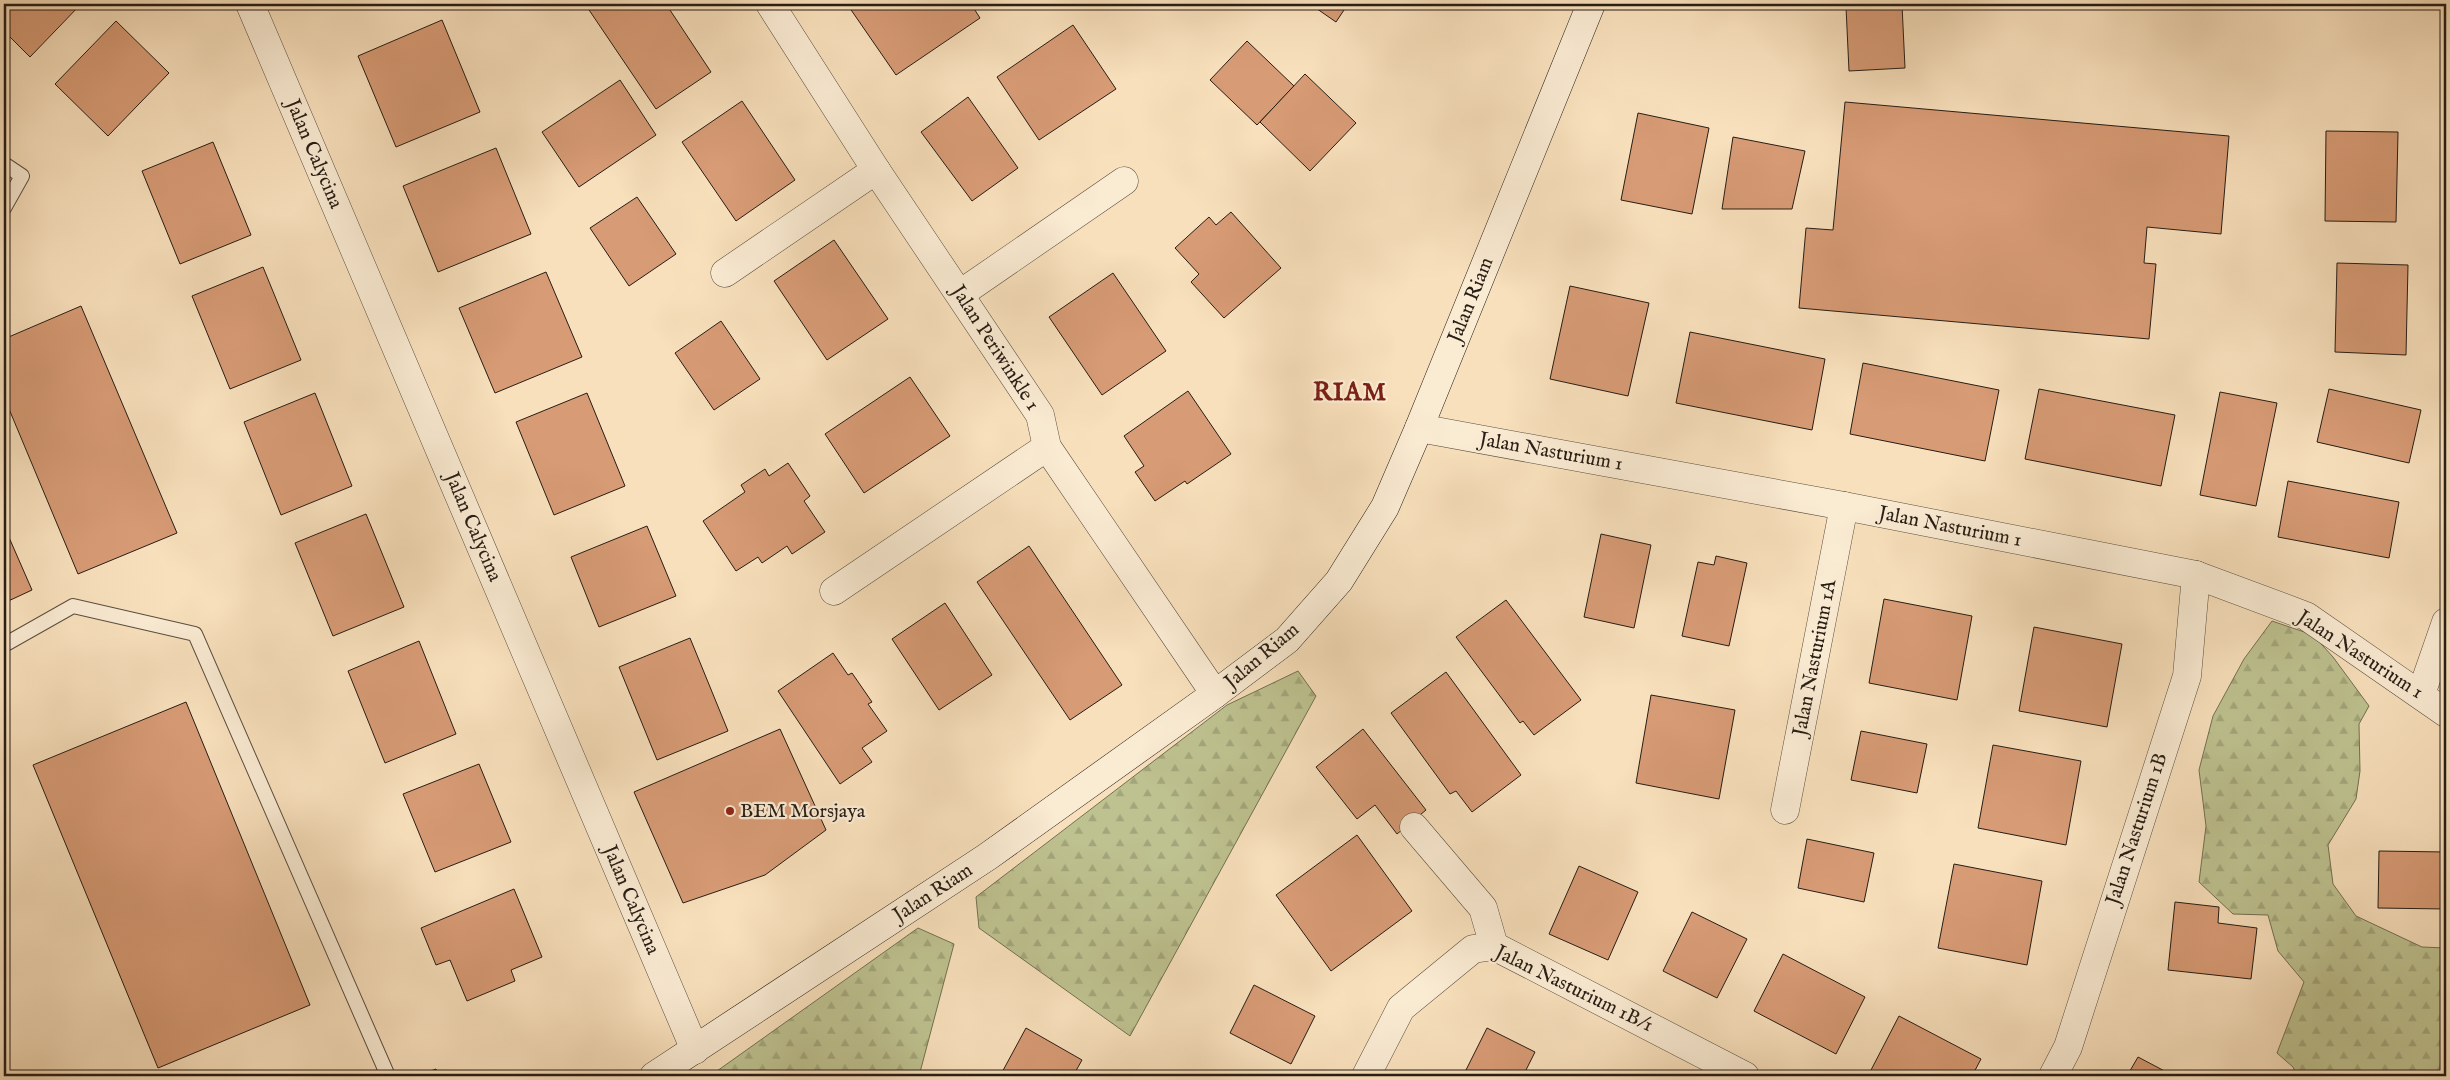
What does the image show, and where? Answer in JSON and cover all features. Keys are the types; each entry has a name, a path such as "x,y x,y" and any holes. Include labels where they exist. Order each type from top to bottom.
{"street":[{"name":"Jalan Calycina","path":"250,4 695,1050"},
{"name":"Jalan Periwinkle 1","path":"770,4 876,170 1040,415 1047,447 1215,694"},
{"name":"Jalan Riam","path":"654,1076 987,857 1215,694 1287,640 1339,581 1385,507 1419,428 1591,4"},
{"path":"725,273 876,170"},
{"path":"960,294 1124,181"},
{"name":"Jalan Nasturium 1","path":"1419,428 1844,506 2196,575 2306,616 2421,694 2446,714"},
{"path":"834,591 1047,447"},
{"name":"Jalan Nasturium 1A","path":"1785,810 1844,506"},
{"name":"Jalan Nasturium 1B","path":"2053,1076 2068,1047 2186,676 2196,575"},
{"path":"2421,694 2446,622"},
{"path":"1414,827 1483,908 1494,946"},
{"name":"Jalan Nasturium 1B/1","path":"1366,1076 1401,1008 1473,949 1494,946 1745,1076"}],"lane":[{"path":"4,164 22,176 4,208"},
{"path":"4,645 73,606 195,634 388,1076"}],"green space":[{"path":"2272,621 2313,635 2333,657 2369,706 2359,724 2360,771 2356,799 2328,845 2333,884 2356,916 2422,947 2446,948 2446,1076 2297,1076 2293,1067 2277,1053 2304,982 2278,951 2268,915 2233,914 2199,882 2206,826 2199,770 2213,716 2244,659"},
{"path":"1298,671 1316,696 1130,1036 979,928 976,897 1227,705"},
{"path":"918,928 954,944 919,1076 710,1076"}],"building":[{"path":"4,4 81,4 30,57 4,31"},
{"path":"585,4 666,4 711,72 656,109"},
{"path":"847,4 971,4 980,18 896,75"},
{"path":"1310,4 1348,4 1336,22"},
{"path":"1902,5 1905,68 1849,71 1846,7"},
{"path":"442,20 480,112 396,147 358,56"},
{"path":"116,21 169,73 108,136 55,84"},
{"path":"1073,25 1116,89 1039,140 997,77"},
{"path":"1247,41 1294,86 1257,125 1210,80"},
{"path":"1305,74 1356,123 1310,171 1260,122"},
{"path":"620,80 656,135 579,187 542,132"},
{"path":"968,97 1018,168 972,201 921,132"},
{"path":"742,101 795,180 736,221 682,142"},
{"path":"1845,102 2229,136 2221,234 2147,227 2144,263 2156,264 2149,339 1799,308 1806,228 1833,230"},
{"path":"1638,113 1709,128 1692,214 1621,200"},
{"path":"2326,131 2398,132 2396,222 2325,221"},
{"path":"1733,137 1805,151 1792,209 1722,209"},
{"path":"213,142 251,235 180,264 142,171"},
{"path":"496,148 531,234 438,272 403,186"},
{"path":"637,197 676,254 629,286 590,228"},
{"path":"1231,212 1281,268 1224,318 1191,282 1199,274 1175,248 1209,217 1216,225"},
{"path":"834,240 888,319 827,360 774,281"},
{"path":"2337,263 2408,265 2406,355 2335,352"},
{"path":"263,267 301,360 230,389 192,296"},
{"path":"546,272 582,357 495,393 459,308"},
{"path":"1113,273 1166,351 1102,395 1049,317"},
{"path":"1570,286 1649,303 1628,396 1550,379"},
{"path":"81,306 177,533 78,574 4,397 4,339"},
{"path":"721,321 760,379 714,410 675,353"},
{"path":"1690,332 1825,359 1812,430 1676,403"},
{"path":"1863,363 1999,390 1985,461 1850,434"},
{"path":"910,377 950,436 864,493 825,434"},
{"path":"2039,389 2175,415 2161,486 2025,459"},
{"path":"2329,389 2421,410 2409,463 2317,442"},
{"path":"1188,391 1231,454 1187,484 1185,481 1155,501 1135,472 1144,466 1124,436"},
{"path":"2220,392 2277,403 2256,506 2200,495"},
{"path":"315,393 352,486 281,515 244,422"},
{"path":"587,393 625,486 554,515 516,422"},
{"path":"788,463 810,496 804,501 825,532 792,554 787,546 762,563 758,557 736,571 703,521 745,492 741,485 765,469 769,476"},
{"path":"2288,481 2399,502 2389,558 2278,537"},
{"path":"366,514 404,607 333,636 295,543"},
{"path":"4,526 32,590 4,603"},
{"path":"647,526 676,596 599,627 571,557"},
{"path":"1601,534 1651,545 1634,628 1584,617"},
{"path":"1029,546 1122,685 1070,720 977,582"},
{"path":"1716,556 1747,563 1729,646 1682,636 1698,562 1714,565"},
{"path":"1884,599 1972,616 1957,700 1869,683"},
{"path":"1506,600 1581,700 1534,735 1523,721 1520,723 1456,637"},
{"path":"945,603 992,675 939,710 892,639"},
{"path":"2034,627 2122,644 2107,727 2019,711"},
{"path":"690,638 728,731 657,760 619,667"},
{"path":"419,641 456,734 385,763 348,671"},
{"path":"833,653 848,675 852,673 872,702 868,704 887,731 862,748 872,762 840,784 778,691"},
{"path":"1446,672 1521,775 1472,812 1456,791 1450,794 1391,713"},
{"path":"1651,695 1735,710 1719,799 1636,783"},
{"path":"186,702 310,1005 158,1068 33,765"},
{"name":"BEM Morsjaya","path":"780,729 826,830 765,875 683,903 634,792"},
{"path":"1363,729 1426,810 1397,834 1375,805 1357,819 1316,767"},
{"path":"1861,731 1927,744 1917,793 1851,780"},
{"path":"1993,745 2081,761 2066,845 1978,828"},
{"path":"479,764 511,842 435,872 403,794"},
{"path":"1357,835 1412,911 1331,971 1276,895"},
{"path":"1807,839 1874,853 1864,902 1798,888"},
{"path":"2379,851 2446,852 2446,909 2378,908"},
{"path":"1954,864 2042,881 2027,965 1938,948"},
{"path":"1579,866 1638,892 1608,960 1549,934"},
{"path":"514,889 542,957 511,970 515,981 467,1001 450,960 436,965 421,928"},
{"path":"2175,902 2219,907 2218,923 2257,928 2251,979 2168,970"},
{"path":"1692,912 1747,939 1717,998 1663,971"},
{"path":"1783,954 1865,997 1836,1054 1754,1011"},
{"path":"1254,985 1315,1016 1291,1064 1230,1033"},
{"path":"1899,1016 1981,1059 1972,1076 1877,1076 1870,1072"},
{"path":"1026,1028 1082,1060 1073,1076 1000,1076"},
{"path":"1487,1028 1535,1052 1523,1076 1463,1076"},
{"path":"2138,1057 2174,1076 2127,1076"},
{"path":"436,1069 439,1076 417,1076"}],"place":[{"name":"BEM Morsjaya","path":"730,811"}],"district":[{"name":"RIAM","path":"1350,393"}]}
